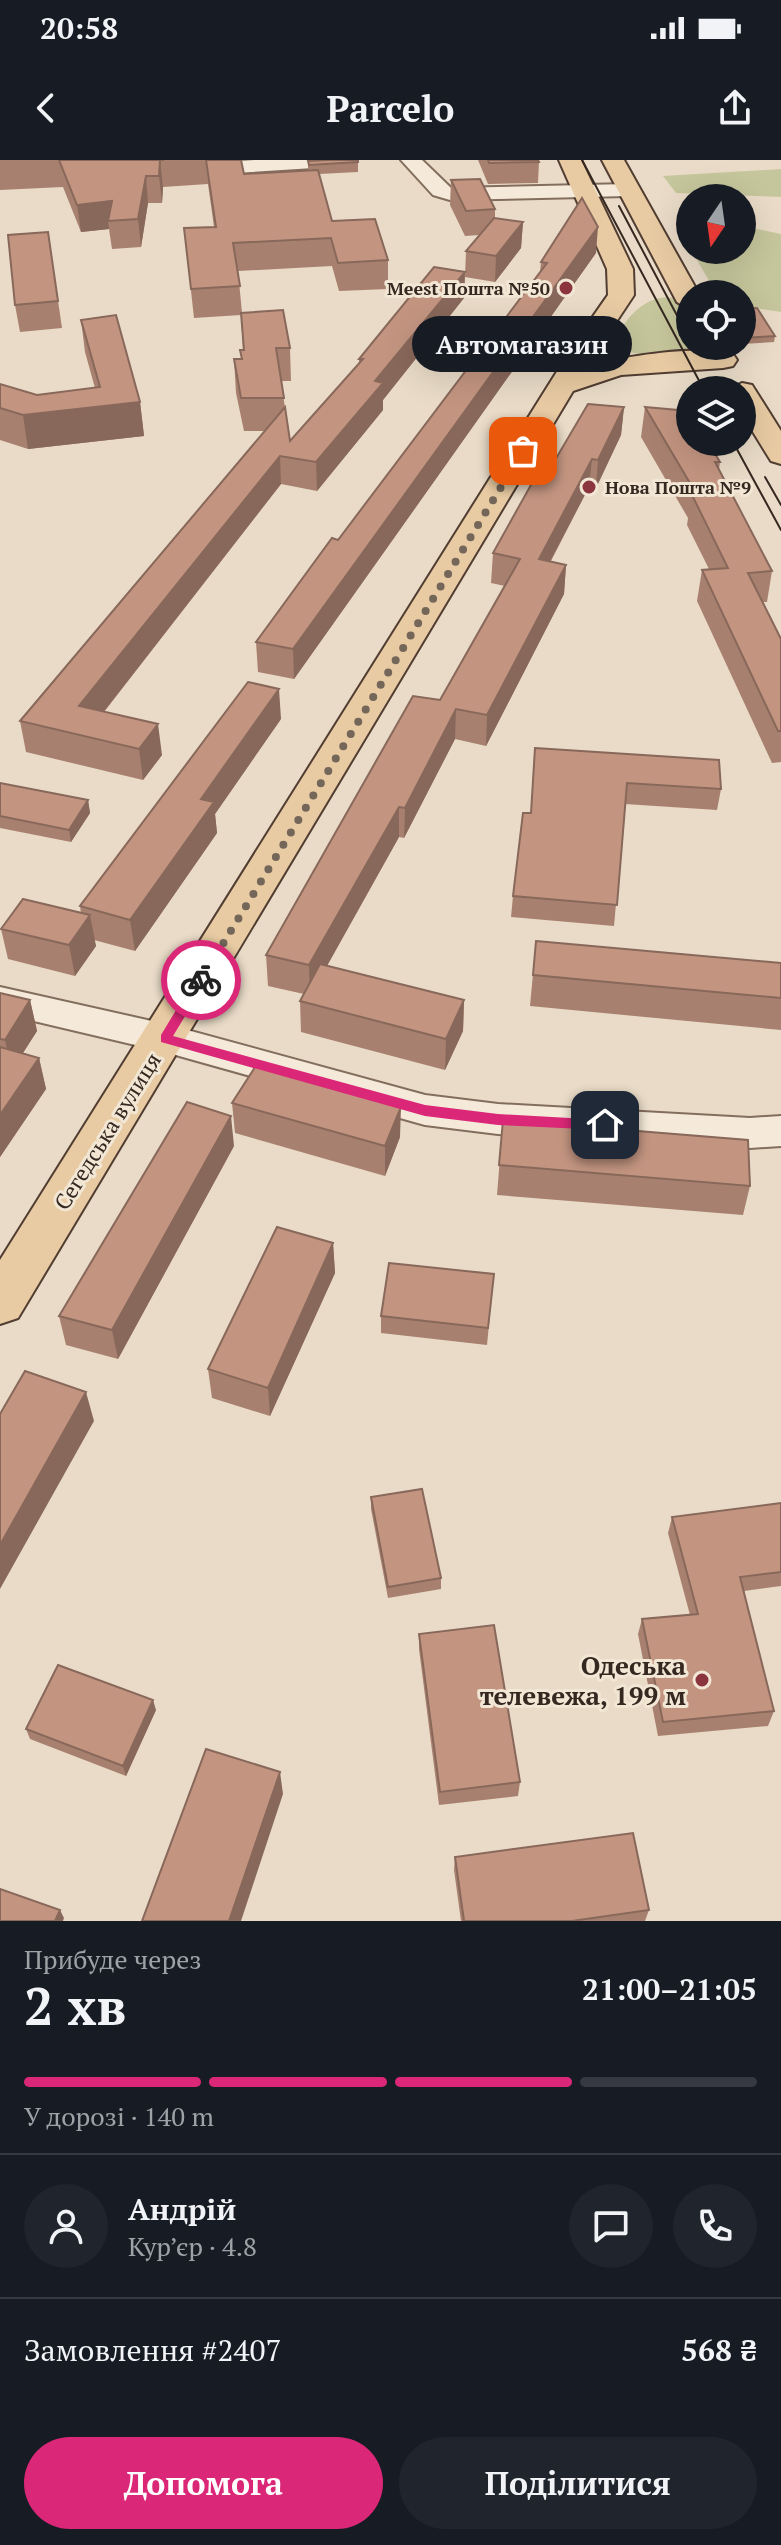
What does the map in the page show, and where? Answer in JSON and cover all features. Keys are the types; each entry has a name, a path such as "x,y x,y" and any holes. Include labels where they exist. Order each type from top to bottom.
{"main road":[{"path":"570,160 586,192"},
{"path":"613,160 678,280"},
{"name":"Сегедська вулиця","path":"0,1303 591,338 621,295 620,269 586,192"},
{"path":"591,338 599,347 645,365"},
{"path":"563,385 591,371 676,360"},
{"path":"756,413 781,455"}],"street":[{"path":"170,171 345,160"},
{"path":"411,160 445,194 628,190"},
{"path":"0,1000 165,1038 425,1110 498,1119 750,1133 781,1131"}],"green space":[{"path":"781,169 781,197 756,196 756,184 676,184 676,193 663,176"},
{"path":"756,229 781,234 781,312 756,308 756,280 709,280 699,264 756,264"},
{"path":"658,298 676,299 676,355 657,356 617,347 622,329 633,313"}],"building":[{"path":"59,160 160,160 159,176 146,176 138,219 108,221 112,201 77,205"},
{"path":"206,160 241,160 244,174 318,170 332,221 375,219 388,260 338,263 331,238 233,243 240,286 191,289 184,228 216,227"},
{"path":"358,160 309,165 308,161"},
{"path":"488,160 538,160 539,162 489,163"},
{"path":"480,179 495,209 466,211 451,180"},
{"path":"582,198 598,227 293,649 256,642 332,538 338,540 547,263 541,262"},
{"path":"494,218 523,222 496,256 466,251"},
{"path":"48,232 58,301 15,305 8,235"},
{"path":"434,267 465,272 375,381 383,383 316,462 280,456 79,706 158,724 139,749 20,721 285,407 290,441 363,359 359,359"},
{"path":"757,308 775,336 756,337"},
{"path":"283,310 290,348 276,348 284,398 241,398 234,359 242,359 240,350 244,350 241,313"},
{"path":"116,315 140,402 23,415 0,408 0,384 37,395 100,387 81,320"},
{"path":"588,404 624,407 598,460 592,459 539,559 566,565 487,715 456,709 405,808 399,807 309,965 266,955 413,696 440,700 520,559 493,553 532,483 541,484"},
{"path":"645,407 676,410 676,456 716,456 720,462 715,462 772,571 748,573 781,639 781,731 778,731 702,570 728,568 692,495 697,495"},
{"path":"248,682 279,689 201,799 214,802 130,920 80,906"},
{"path":"535,748 719,760 721,789 627,783 617,905 513,896 523,813 531,813"},
{"path":"0,783 88,800 69,830 0,816"},
{"path":"23,899 90,915 69,945 1,929"},
{"path":"536,941 781,963 781,998 533,975"},
{"path":"320,964 464,1000 446,1039 300,1001"},
{"path":"0,993 30,1000 5,1040 0,1039"},
{"path":"0,1047 39,1058 0,1115"},
{"path":"257,1064 401,1107 385,1146 232,1103"},
{"path":"187,1102 231,1116 112,1330 59,1316"},
{"path":"503,1120 748,1140 750,1186 499,1165"},
{"path":"277,1227 333,1243 268,1388 208,1369"},
{"path":"389,1263 494,1274 488,1328 381,1316"},
{"path":"25,1371 86,1392 0,1545 0,1414"},
{"path":"422,1489 441,1578 388,1587 371,1497"},
{"path":"781,1503 781,1572 740,1577 774,1711 663,1722 642,1619 698,1614 672,1517"},
{"path":"494,1625 520,1782 440,1792 419,1634"},
{"path":"58,1665 153,1700 123,1766 26,1729"},
{"path":"206,1749 280,1772 229,1921 142,1921"},
{"path":"633,1833 649,1910 572,1921 464,1921 455,1857"},
{"path":"0,1889 60,1910 55,1921 0,1921"}],"tram line":[{"path":"582,160 697,376"},
{"path":"619,206 676,314"},
{"path":"741,456 781,530"},
{"path":"765,477 781,505"}],"way so far":[{"path":"201,980 523,451"}],"place":[{"name":"Meest Пошта №50","path":"566,288"},
{"name":"Автомагазин","path":"523,451"},
{"name":"Нова Пошта №9","path":"589,487"},
{"name":"Одеська телевежа, 199 м","path":"702,1680"}],"route":[{"path":"201,980 165,1038 425,1110 498,1119 605,1125"}]}
